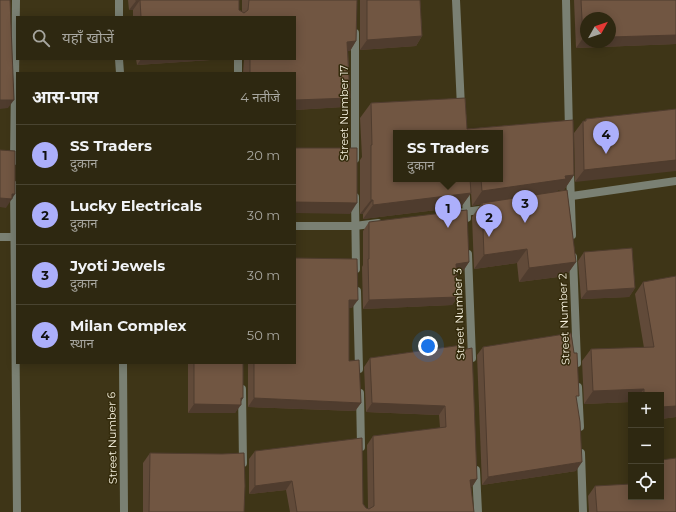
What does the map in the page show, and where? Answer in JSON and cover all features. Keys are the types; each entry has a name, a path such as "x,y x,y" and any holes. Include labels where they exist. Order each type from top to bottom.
{"street":[{"path":"16,0 14,170 17,512"},
{"path":"119,0 119,16"},
{"path":"456,0 462,117"},
{"path":"566,0 569,141"},
{"name":"Street Number 17","path":"355,23 355,171"},
{"path":"120,60 120,72"},
{"path":"238,60 238,72"},
{"name":"Street Number 2","path":"570,165 583,512"},
{"path":"548,200 676,181"},
{"path":"465,182 467,228"},
{"path":"355,187 362,456"},
{"path":"452,214 496,207"},
{"path":"296,226 355,226 385,222"},
{"path":"0,237 15,237"},
{"name":"Street Number 3","path":"468,243 472,370"},
{"name":"Street Number 6","path":"123,364 124,512"},
{"path":"242,379 244,473"},
{"path":"476,465 478,512"}],"building":[{"path":"0,0 10,0 14,100 0,100"},
{"path":"140,0 239,0 239,10 244,13 248,10 249,0 357,0 356,41 347,42 350,98 296,100 296,72 250,72 250,60 296,60 296,16 141,16"},
{"path":"367,0 420,0 422,36 367,40"},
{"path":"581,0 676,0 676,35 616,37 616,12 582,12"},
{"path":"465,98 467,129 573,120 574,175 565,176 566,179 482,191 481,182 503,182 503,130 393,130 393,182 470,182 471,193 373,205 373,200 371,200 371,103"},
{"path":"676,109 676,160 584,170 583,121 586,121 586,119"},
{"path":"296,148 357,148 357,203 296,202"},
{"path":"0,150 15,151 15,194 12,194 12,199 0,198"},
{"path":"567,190 576,262 529,268 527,249 484,255 482,203"},
{"path":"467,210 469,262 456,264 458,297 369,300 369,222"},
{"path":"632,248 635,288 587,291 584,252"},
{"path":"296,258 357,259 358,300 349,300 349,361 359,360 361,403 254,398 254,364 296,364"},
{"path":"676,276 676,406 664,407 664,392 644,392 644,389 593,391 591,349 654,347 643,282"},
{"path":"571,333 574,353 577,353 579,396 576,396 580,422 582,462 488,477 483,347"},
{"path":"462,345 462,350 472,348 477,479 470,480 474,512 297,512 292,481 255,486 255,451 362,438 363,504 369,509 374,506 373,436 446,427 445,406 372,403 370,358"},
{"path":"194,364 243,364 243,398 241,398 241,405 194,404"},
{"path":"150,453 244,453 244,512 149,512"},
{"path":"676,458 676,512 597,512 595,486 628,484 628,500 664,500 664,460"}],"place":[{"name":"Milan Complex","path":"606,154"},
{"name":"Jyoti Jewels","path":"525,223"},
{"name":"SS Traders","path":"448,228"},
{"name":"Lucky Electricals","path":"489,237"}]}
